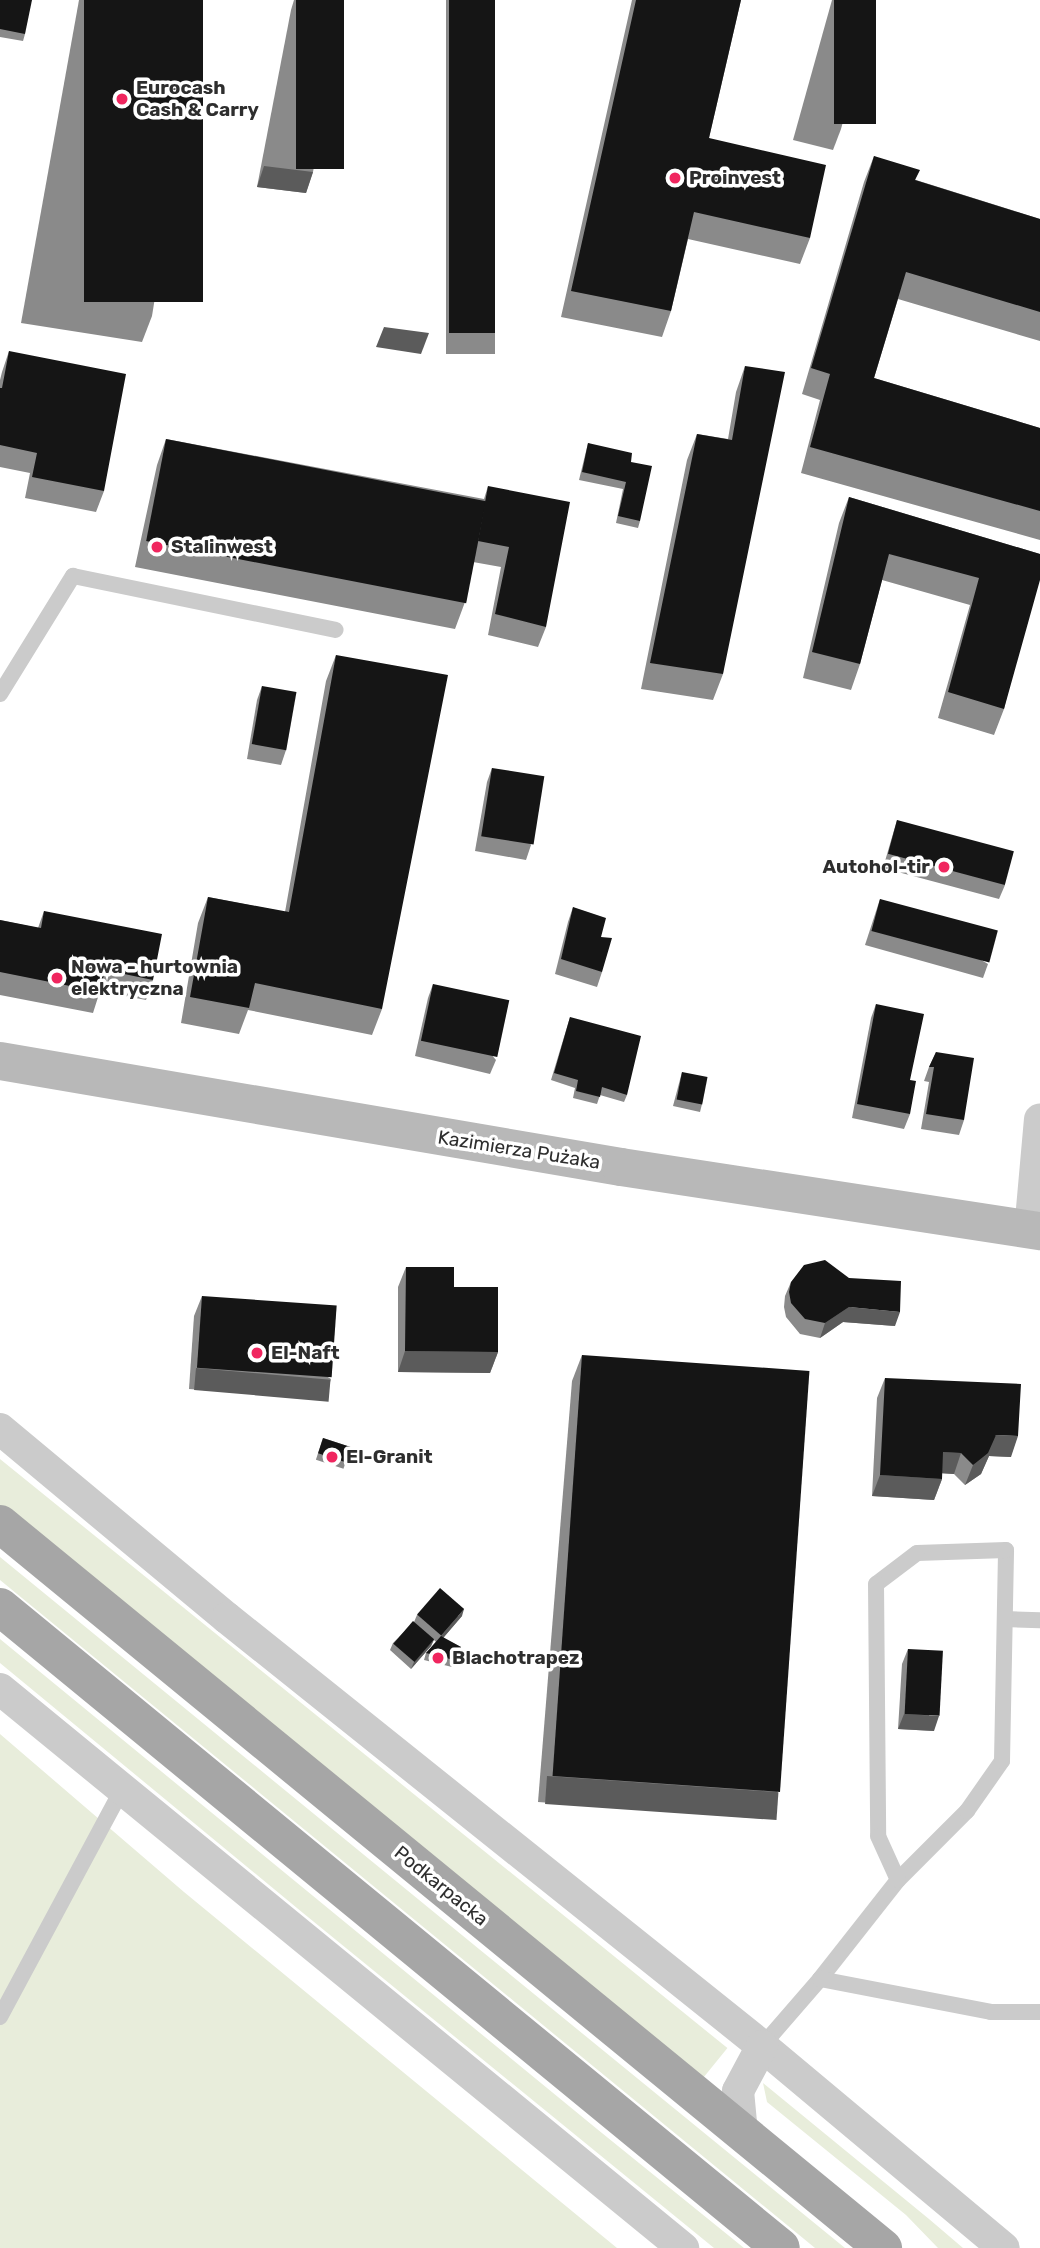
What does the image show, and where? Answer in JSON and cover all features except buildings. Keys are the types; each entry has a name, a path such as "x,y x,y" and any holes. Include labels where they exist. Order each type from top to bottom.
{"main road":[{"name":"Podkarpacka","path":"0,1524 883,2248"},
{"path":"0,1608 781,2248"}],"street":[{"name":"Kazimierza Pużaka","path":"0,1061 1035,1231"},
{"path":"1035,1231 1040,1119"},
{"path":"0,1429 227,1618 762,2046 1004,2248"},
{"path":"0,1689 121,1791 683,2248"},
{"path":"743,2133 738,2091 762,2046"}],"lane":[{"path":"0,694 73,576 335,630"},
{"path":"762,2046 820,1979 898,1880 967,1811 1002,1761 1006,1550 916,1553 876,1584 878,1836 898,1880"},
{"path":"1005,1619 1040,1620"},
{"path":"0,2017 121,1791"},
{"path":"820,1979 991,2012 1040,2012"}],"green space":[{"path":"0,1459 727,2048 703,2078 0,1508"},
{"path":"0,1557 845,2248 815,2248 0,1580"},
{"path":"0,1639 744,2248 714,2248 303,1913 0,1663"},
{"path":"0,1734 184,1892 617,2248 0,2248"},
{"path":"763,2083 963,2248 938,2248 906,2215 767,2102"}],"place":[{"name":"Eurocash Cash & Carry","path":"122,99"},
{"name":"Proinvest","path":"675,178"},
{"name":"Stalinwest","path":"157,547"},
{"name":"Autohol-tir","path":"944,867"},
{"name":"Nowa - hurtownia elektryczna","path":"57,978"},
{"name":"El-Naft","path":"257,1353"},
{"name":"El-Granit","path":"332,1457"},
{"name":"Blachotrapez","path":"438,1658"}]}
